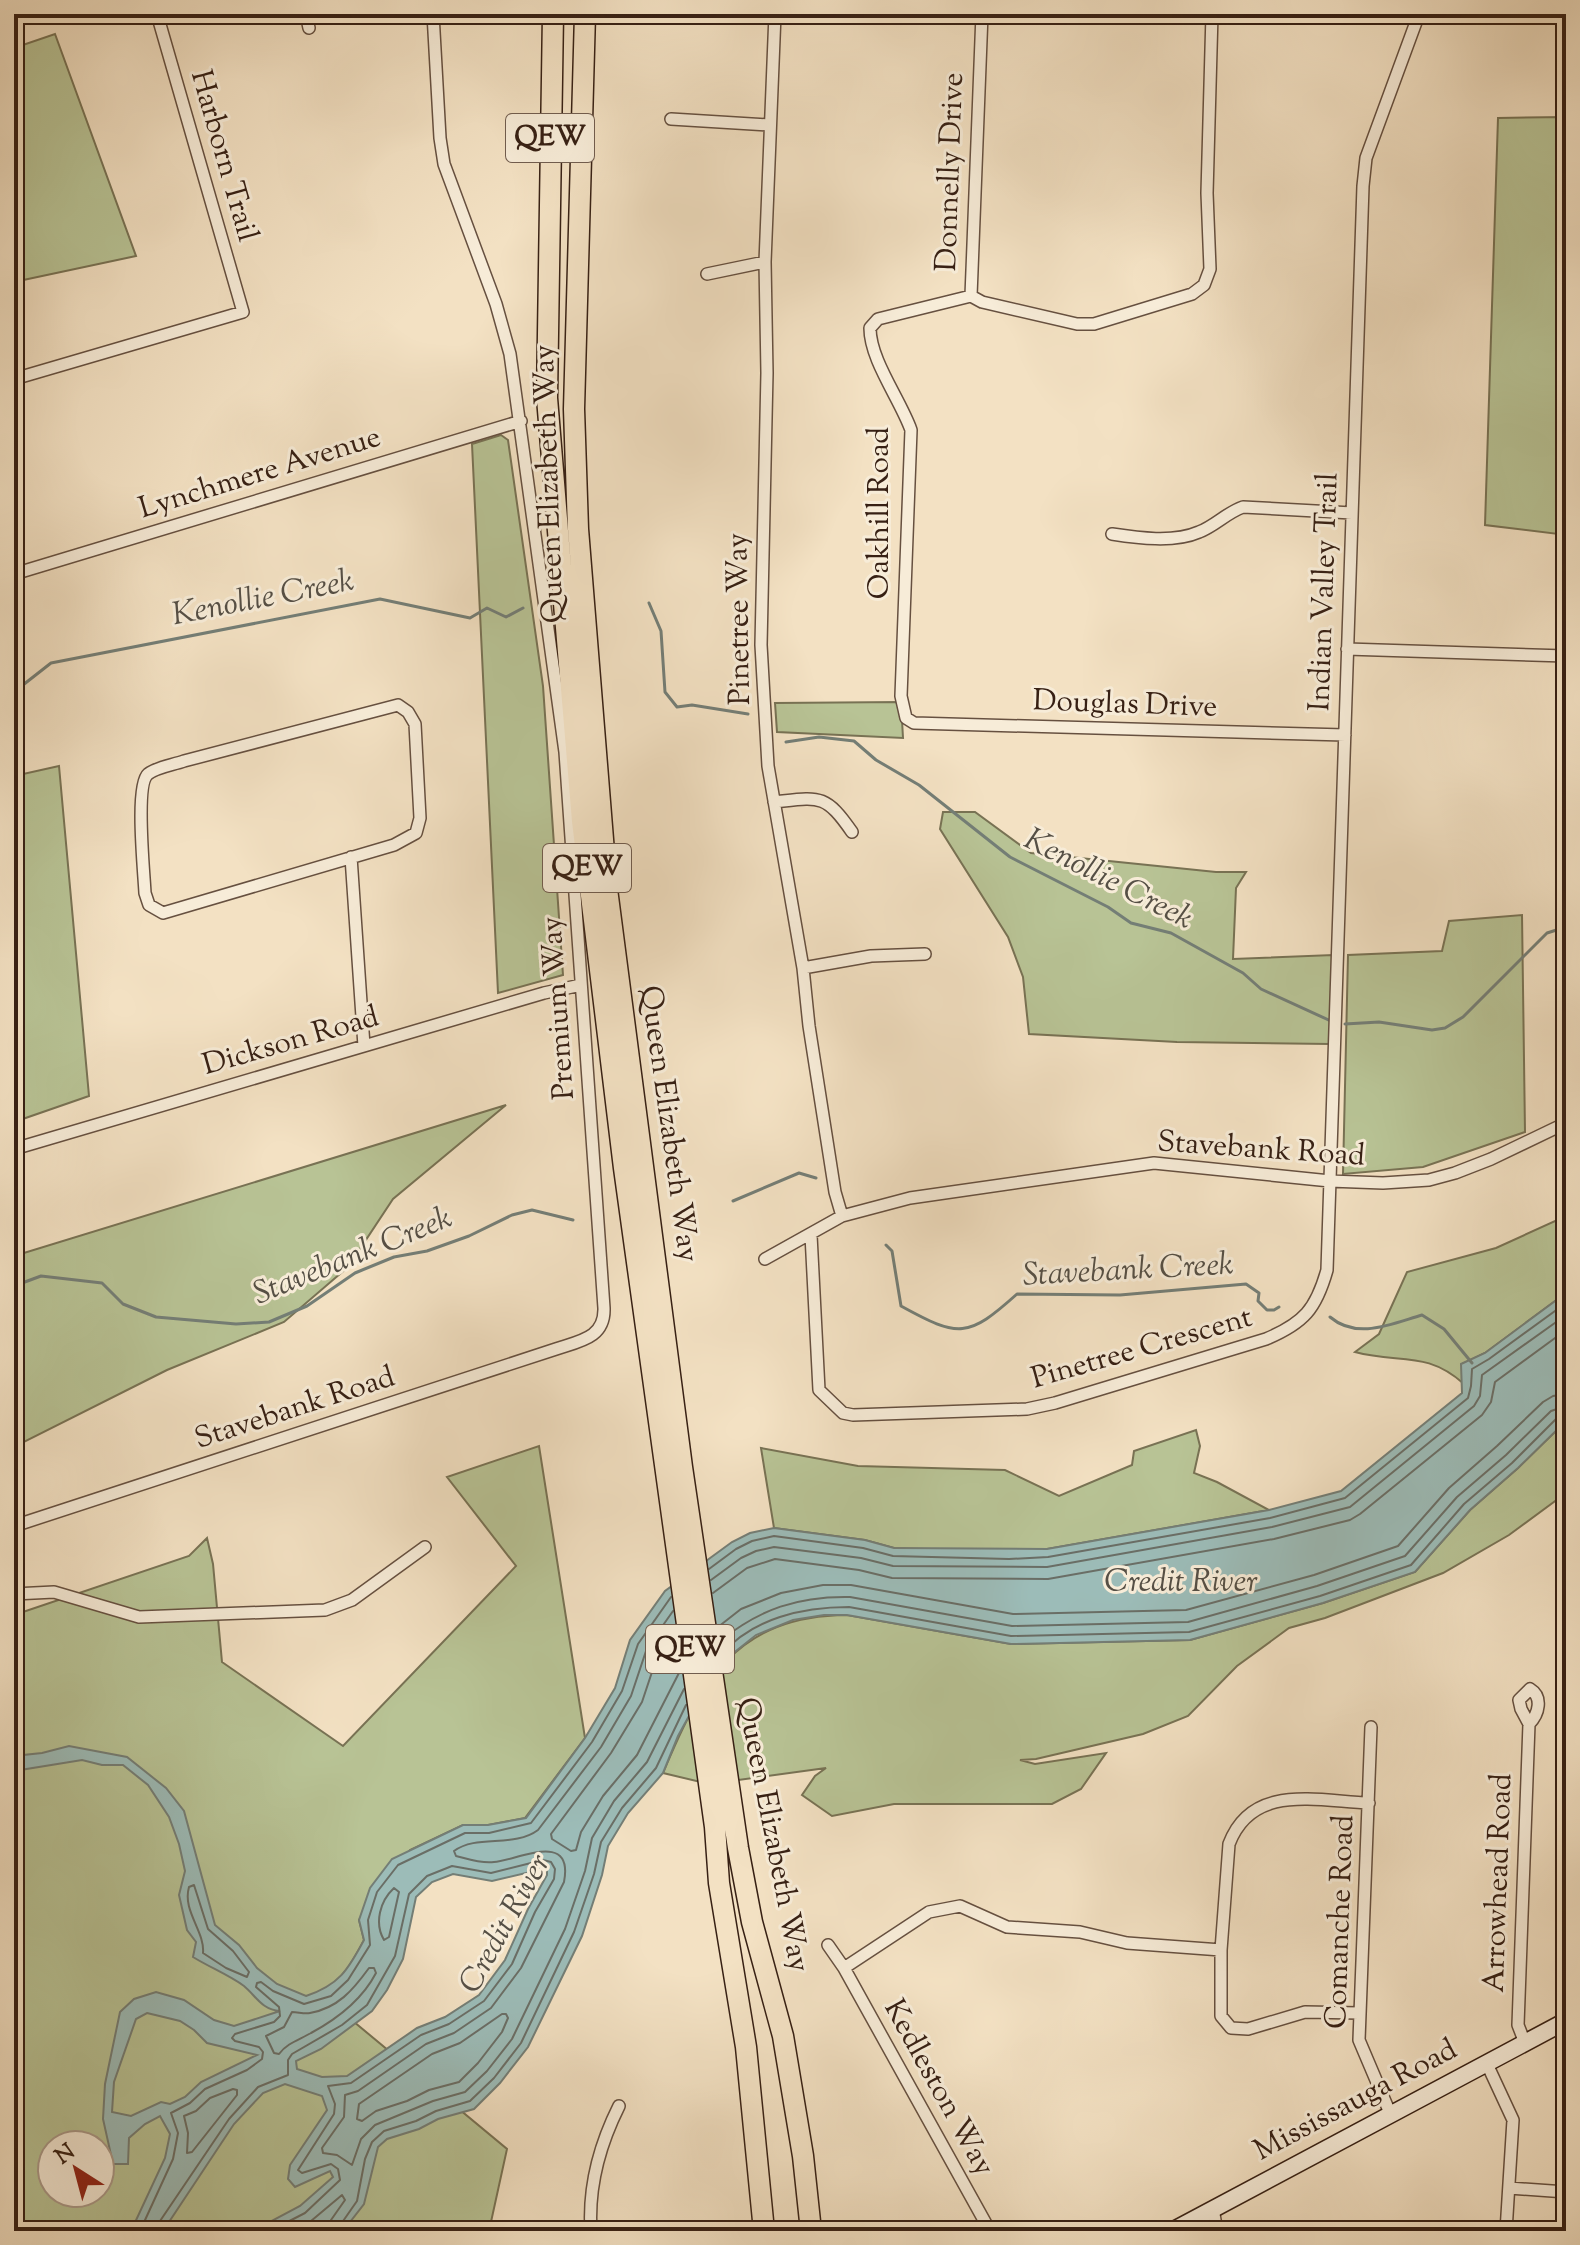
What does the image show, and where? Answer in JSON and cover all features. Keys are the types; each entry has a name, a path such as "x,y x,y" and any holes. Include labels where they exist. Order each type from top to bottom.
{"highway":[{"name":"Queen Elizabeth Way","path":"553,14 547,262 549,446 582,821 624,1168 674,1468 725,1825 783,2036 803,2156 811,2231"},
{"name":"Queen Elizabeth Way","path":"585,14 574,409 578,529 607,889 674,1468"},
{"path":"584,53 594,14"},
{"name":"Queen Elizabeth Way","path":"725,1825 719,1883 746,2047 764,2231"}],"main road":[{"name":"Mississauga Road","path":"1172,2231 1566,2021"}],"street":[{"name":"Harborn Trail","path":"14,379 243,312 157,14"},
{"path":"306,14 309,28"},
{"name":"Premium Way","path":"433,14 444,164 504,327 521,421 561,711 604,1308 603,1324 590,1337"},
{"name":"Pinetree Way","path":"775,14 765,262 767,373 761,645 768,766 803,968 835,1192 842,1216"},
{"name":"Donnelly Drive","path":"982,14 971,296 982,302 1064,321 1094,324 1192,294 1204,285 1210,269 1207,193 1212,14"},
{"name":"Indian Valley Trail","path":"1330,1181 1364,172 1366,158 1419,14"},
{"path":"671,119 769,125"},
{"path":"707,274 765,262"},
{"name":"Oakhill Road","path":"906,718 901,696 911,430 870,342 870,328 878,319 971,296"},
{"name":"Lynchmere Avenue","path":"14,574 521,421"},
{"path":"1112,534 1133,538 1184,537 1243,507 1352,513"},
{"path":"1347,649 1566,656"},
{"path":"398,705 408,712 415,724 420,818 416,833 394,845 351,857 175,911 156,911 146,900 145,893 142,782 149,773 184,761 398,705"},
{"name":"Douglas Drive","path":"906,718 914,723 1345,735"},
{"path":"774,802 809,798 828,803 852,832"},
{"path":"351,857 364,1046"},
{"path":"803,968 871,956 925,954"},
{"name":"Dickson Road","path":"14,1149 544,993 581,985"},
{"name":"Stavebank Road","path":"765,1259 842,1216 910,1198 1154,1163 1330,1181 1383,1183 1429,1180 1491,1159 1566,1123"},
{"name":"Pinetree Crescent","path":"811,1235 819,1390 843,1413 1027,1409 1079,1397 1266,1339 1302,1319 1314,1305 1327,1270 1330,1181"},
{"name":"Stavebank Road","path":"14,1526 590,1337"},
{"path":"14,1594 54,1592 139,1617 325,1610 352,1600 425,1547"},
{"name":"Arrowhead Road","path":"1525,2043 1518,2025 1529,1724"},
{"name":"Comanche Road","path":"1371,1727 1359,2040 1390,2113"},
{"path":"1359,2013 1305,2012 1248,2029 1231,2028 1221,2016 1221,1950 1229,1844 1243,1818 1256,1807 1272,1802 1369,1803"},
{"path":"844,1968 929,1912 960,1906 1007,1927 1080,1932 1127,1943 1221,1950"},
{"name":"Kedleston Way","path":"828,1945 844,1968 990,2231"},
{"path":"1487,2064 1513,2120 1506,2231"},
{"path":"591,2231 589,2205 594,2173 608,2128 619,2106"},
{"path":"1509,2188 1566,2192"},
{"path":"1213,2209 1217,2231"}],"green space":[{"path":"55,34 136,256 14,282 14,48"},
{"path":"1566,117 1566,394 1558,534 1485,525 1498,118"},
{"path":"501,435 508,440 543,686 563,975 498,993 472,444"},
{"path":"901,702 903,738 777,732 775,703"},
{"path":"59,766 89,1096 14,1122 14,776"},
{"path":"943,812 975,812 1031,853 1216,872 1246,872 1236,888 1233,959 1333,955 1330,1044 1177,1042 1029,1034 1023,977 1008,937 940,829"},
{"path":"1522,915 1525,1132 1423,1167 1343,1174 1348,955 1442,951 1449,921"},
{"path":"506,1105 393,1199 348,1267 284,1322 167,1370 14,1447 14,1256"},
{"path":"1566,1216 1566,1293 1485,1353 1462,1364 1464,1384 1450,1373 1424,1362 1355,1352 1379,1334 1407,1272 1496,1248"},
{"path":"1566,1421 1566,1493 1509,1535 1443,1573 1325,1618 1289,1628 1237,1666 1188,1716 1143,1734 1020,1760 1035,1764 1106,1753 1081,1789 1052,1804 894,1804 832,1816 802,1795 815,1776 826,1768 709,1784 663,1773 709,1682 750,1641 777,1627 809,1618 847,1615 1011,1644 1190,1640 1323,1603 1415,1572 1470,1510"},
{"path":"1196,1430 1200,1446 1194,1473 1269,1510 1047,1549 1009,1551 894,1548 865,1540 774,1528 761,1448 858,1466 1005,1470 1059,1496 1132,1465 1134,1451"},
{"path":"539,1446 585,1738 525,1818 488,1825 463,1825 410,1850 359,1920 364,1940 351,1964 340,1978 318,1992 507,2149 489,2231 14,2231 14,1615 189,1556 207,1538 213,1564 222,1662 343,1746 516,1566 447,1477"}],"water":[{"name":"Credit River","path":"1566,1293 1566,1421 1470,1510 1415,1572 1323,1603 1190,1640 1011,1644 847,1615 793,1620 756,1635 731,1655 707,1683 678,1736 663,1773 628,1813 608,1846 582,1936 528,2047 500,2083 474,2109 387,2139 378,2147 364,2204 343,2231 253,2231 300,2206 333,2177 330,2171 295,2187 288,2179 290,2165 327,2110 322,2096 285,2084 263,2093 234,2124 163,2231 131,2231 165,2158 170,2134 160,2116 145,2124 129,2138 128,2164 116,2164 116,2129 105,2129 103,2119 105,2084 120,2012 134,1999 156,1992 184,2000 214,2020 234,2026 280,2011 264,2005 244,1986 193,1957 196,1942 187,1930 179,1895 185,1871 179,1844 169,1817 148,1785 123,1765 102,1765 82,1760 14,1771 14,1756 69,1746 127,1757 166,1788 184,1811 215,1925 277,1984 306,1996 335,1981 353,1960 364,1940 359,1920 370,1888 392,1859 463,1825 488,1825 526,1818 585,1738 615,1688 630,1640 665,1591 732,1542 750,1533 774,1528 865,1540 894,1548 1047,1549 1269,1510 1341,1491 1462,1393 1461,1364 1485,1353","holes":["547,1868 547,1875 505,1960 479,1995 445,2017 417,2028 347,2076 322,2077 297,2069 296,2061 321,2049 372,2011 403,1959 416,1897 432,1882 453,1874 492,1881","147,2013 180,2021 207,2043 257,2055 201,2082 185,2097 170,2104 161,2102 131,2116 112,2112 114,2082 136,2019"]}],"waterway":[{"name":"Kenollie Creek","path":"14,692 51,663 380,599 470,618 487,608 506,617 523,608"},
{"name":"Kenollie Creek","path":"649,603 661,631 665,692 677,707 692,705 748,714"},
{"name":"Kenollie Creek","path":"786,742 819,737 854,741 876,760 919,785 1010,857 1108,907 1131,923 1171,933 1243,973 1261,989 1333,1022"},
{"name":"Kenollie Creek","path":"1345,1024 1379,1022 1432,1030 1445,1028 1463,1017 1547,933 1566,927"},
{"name":"Stavebank Creek","path":"733,1201 799,1173 816,1178"},
{"name":"Stavebank Creek","path":"14,1286 41,1276 102,1283 123,1304 156,1317 236,1324 269,1322 307,1306 355,1273 394,1257 427,1251 469,1236 512,1215 532,1210 573,1220"},
{"name":"Stavebank Creek","path":"886,1245 892,1251 901,1306 950,1328 974,1326 1017,1294 1120,1295 1246,1284 1259,1293 1258,1301 1267,1310 1279,1307"},
{"name":"Stavebank Creek","path":"1330,1317 1340,1324 1363,1329 1422,1315 1444,1329 1472,1363"}]}
